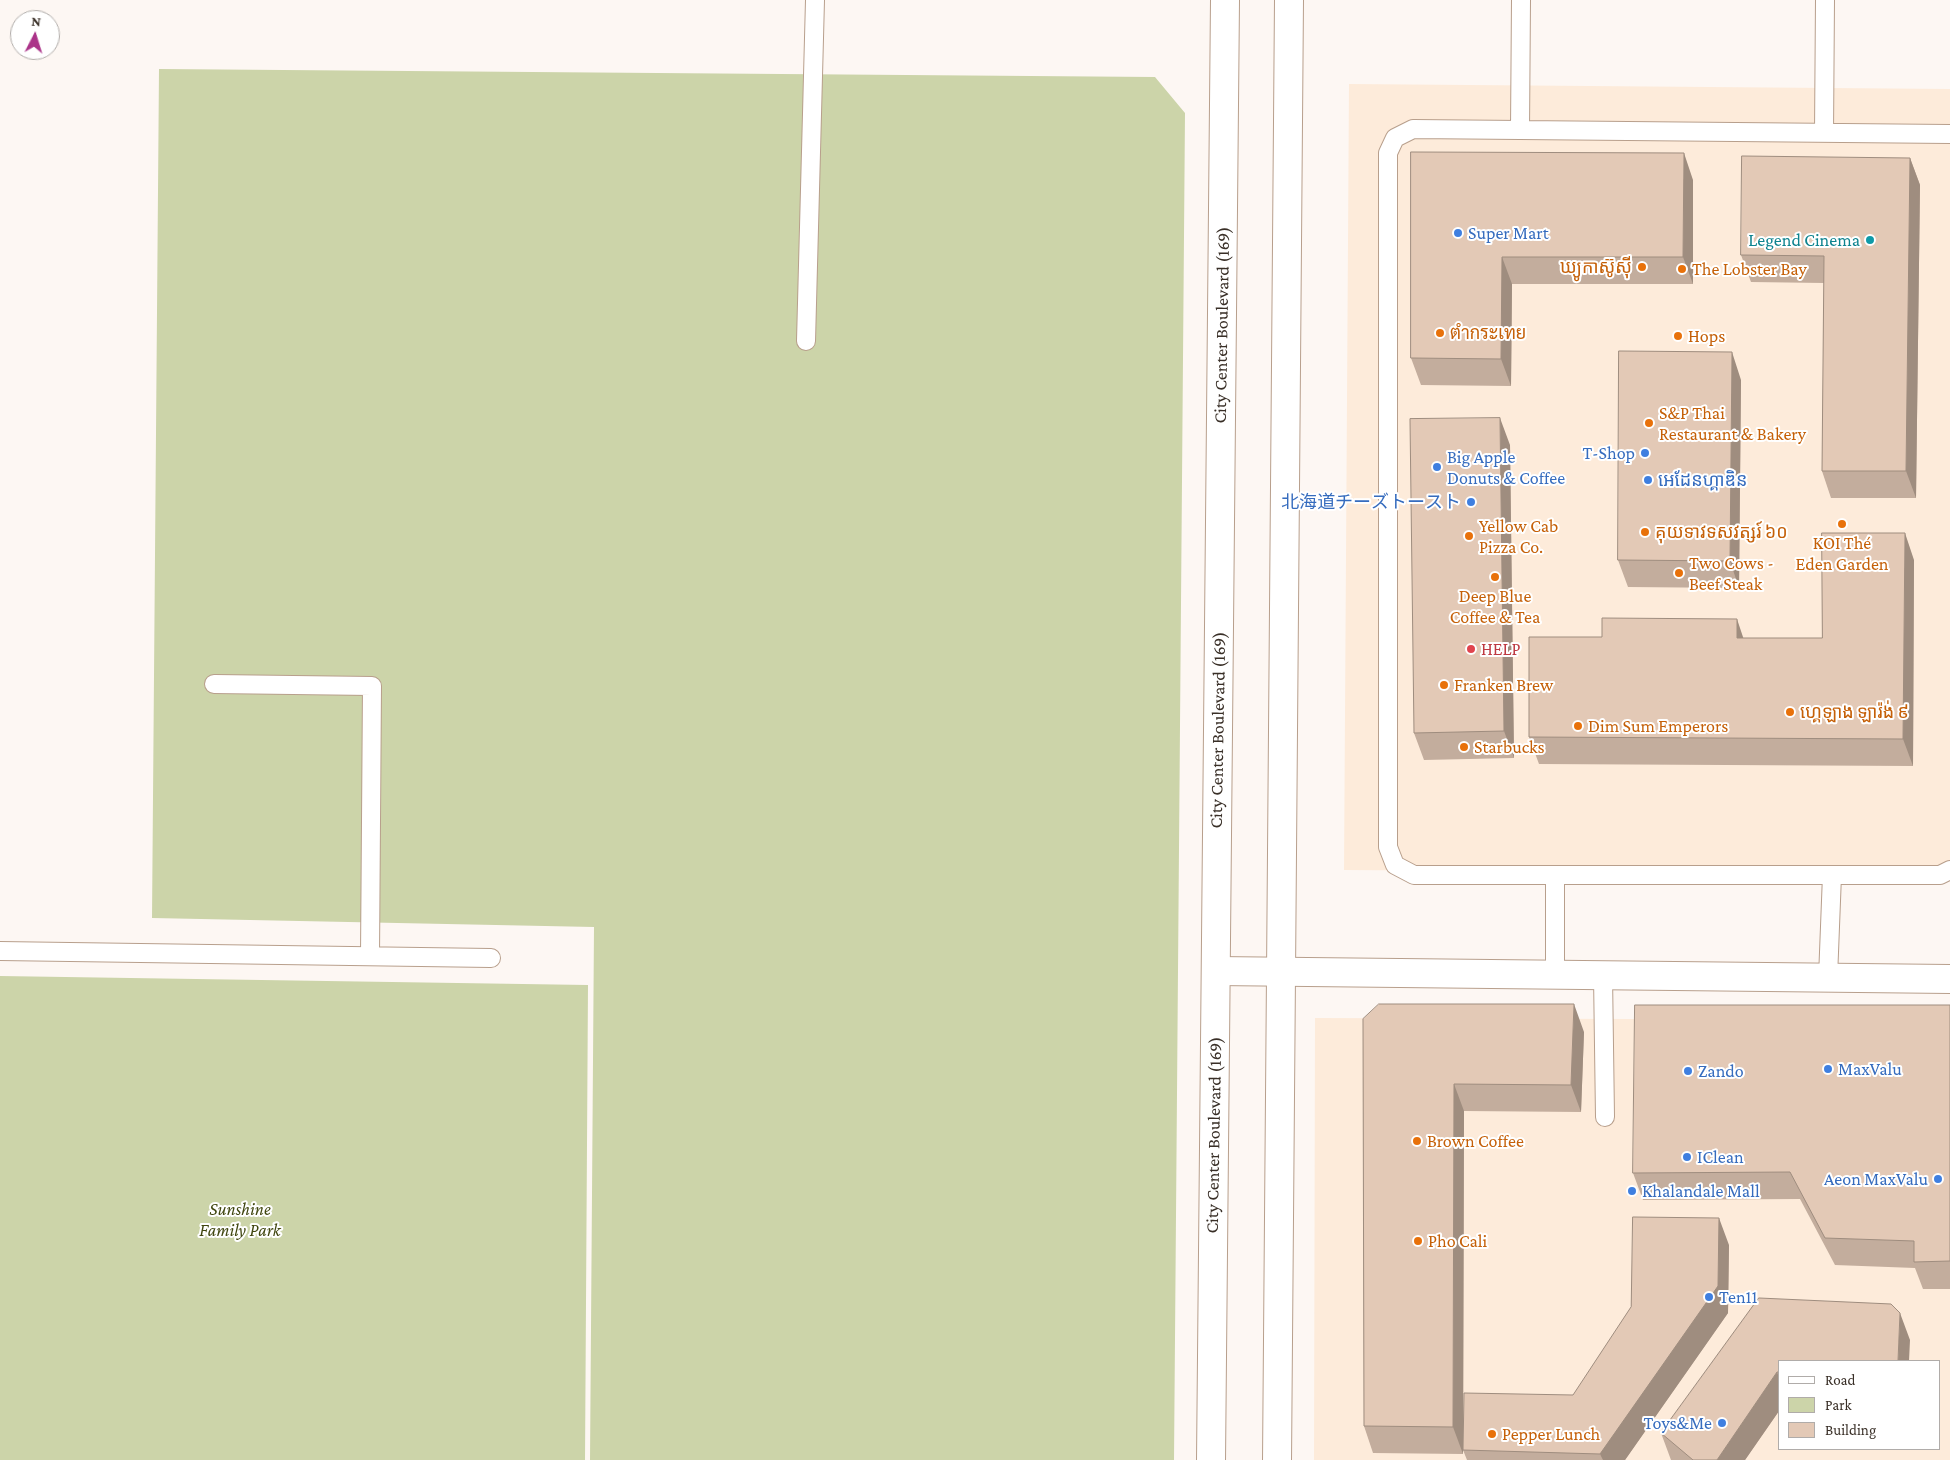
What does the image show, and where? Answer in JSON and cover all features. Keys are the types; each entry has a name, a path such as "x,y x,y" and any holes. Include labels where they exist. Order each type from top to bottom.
{"main road":[{"name":"City Center Boulevard (169)","path":"1211,1460 1225,0"},
{"path":"1277,1460 1289,0"},
{"path":"1216,971 1950,979"}],"lane":[{"path":"806,341 814,0"},
{"path":"1520,130 1521,0"},
{"path":"1824,132 1825,0"},
{"path":"1950,134 1413,130 1395,138 1388,153 1388,847 1395,865 1414,875 1940,876 1950,870"},
{"path":"214,684 372,686 370,956"},
{"path":"1555,875 1555,975"},
{"path":"1828,978 1832,875"},
{"path":"0,951 491,958"},
{"path":"1603,975 1605,1117"}],"shaded area":[{"name":"អេដែនហ្គាឌិន","path":"1349,84 1950,89 1950,874 1344,870"},
{"name":"Khalandale Mall","path":"1315,1018 1950,1020 1950,1460 1314,1460"}],"green space":[{"path":"159,69 1155,77 1185,113 1174,1460 590,1460 594,927 152,918"},
{"name":"Sunshine Family Park","path":"0,976 588,985 585,1460 0,1460"}],"building":[{"path":"1411,152 1684,153 1683,257 1502,257 1501,359 1411,358"},
{"path":"1742,156 1910,158 1906,471 1822,471 1824,256 1741,255"},
{"path":"1619,351 1732,352 1730,561 1618,560"},
{"path":"1500,418 1504,731 1414,733 1410,419"},
{"path":"1822,533 1905,533 1903,739 1529,737 1529,637 1602,637 1602,618 1737,619 1737,638 1822,638"},
{"path":"1379,1004 1574,1004 1571,1085 1454,1084 1453,1427 1364,1426 1363,1019"},
{"path":"1635,1005 1950,1005 1950,1261 1914,1262 1914,1241 1825,1238 1790,1172 1633,1173"},
{"path":"1633,1217 1719,1218 1718,1286 1600,1454 1463,1450 1464,1393 1573,1395 1631,1307"},
{"path":"1759,1298 1891,1304 1900,1313 1898,1360 1778,1360 1778,1372 1717,1460 1693,1460 1661,1433"}],"place":[{"name":"Super Mart","path":"1458,233"},
{"name":"Legend Cinema","path":"1870,240"},
{"name":"ឃ្យូកាស៊ូស៊ី","path":"1642,267"},
{"name":"The Lobster Bay","path":"1682,269"},
{"name":"ตำกระเทย","path":"1440,333"},
{"name":"Hops","path":"1678,336"},
{"name":"S&P Thai Restaurant & Bakery","path":"1649,423"},
{"name":"T-Shop","path":"1645,453"},
{"name":"Big Apple Donuts & Coffee","path":"1437,467"},
{"name":"អេដែនហ្គាឌិន","path":"1648,480"},
{"name":"北海道チーズトースト","path":"1471,502"},
{"name":"KOI Thé Eden Garden","path":"1842,524"},
{"name":"គុយទាវទសវត្សរ៍ ៦០","path":"1645,532"},
{"name":"Yellow Cab Pizza Co.","path":"1469,536"},
{"name":"Two Cows - Beef Steak","path":"1679,573"},
{"name":"Deep Blue Coffee & Tea","path":"1495,577"},
{"name":"HELP","path":"1471,649"},
{"name":"Franken Brew","path":"1444,685"},
{"name":"ហ្គេឡាង ឡារ៉ង់ ៩","path":"1790,712"},
{"name":"Dim Sum Emperors","path":"1578,726"},
{"name":"Starbucks","path":"1464,747"},
{"name":"MaxValu","path":"1828,1069"},
{"name":"Zando","path":"1688,1071"},
{"name":"Brown Coffee","path":"1417,1141"},
{"name":"IClean","path":"1687,1157"},
{"name":"Aeon MaxValu","path":"1938,1179"},
{"name":"Khalandale Mall","path":"1632,1191"},
{"name":"Pho Cali","path":"1418,1241"},
{"name":"Ten11","path":"1709,1297"},
{"name":"Toys&Me","path":"1722,1423"},
{"name":"Pepper Lunch","path":"1492,1434"}]}
